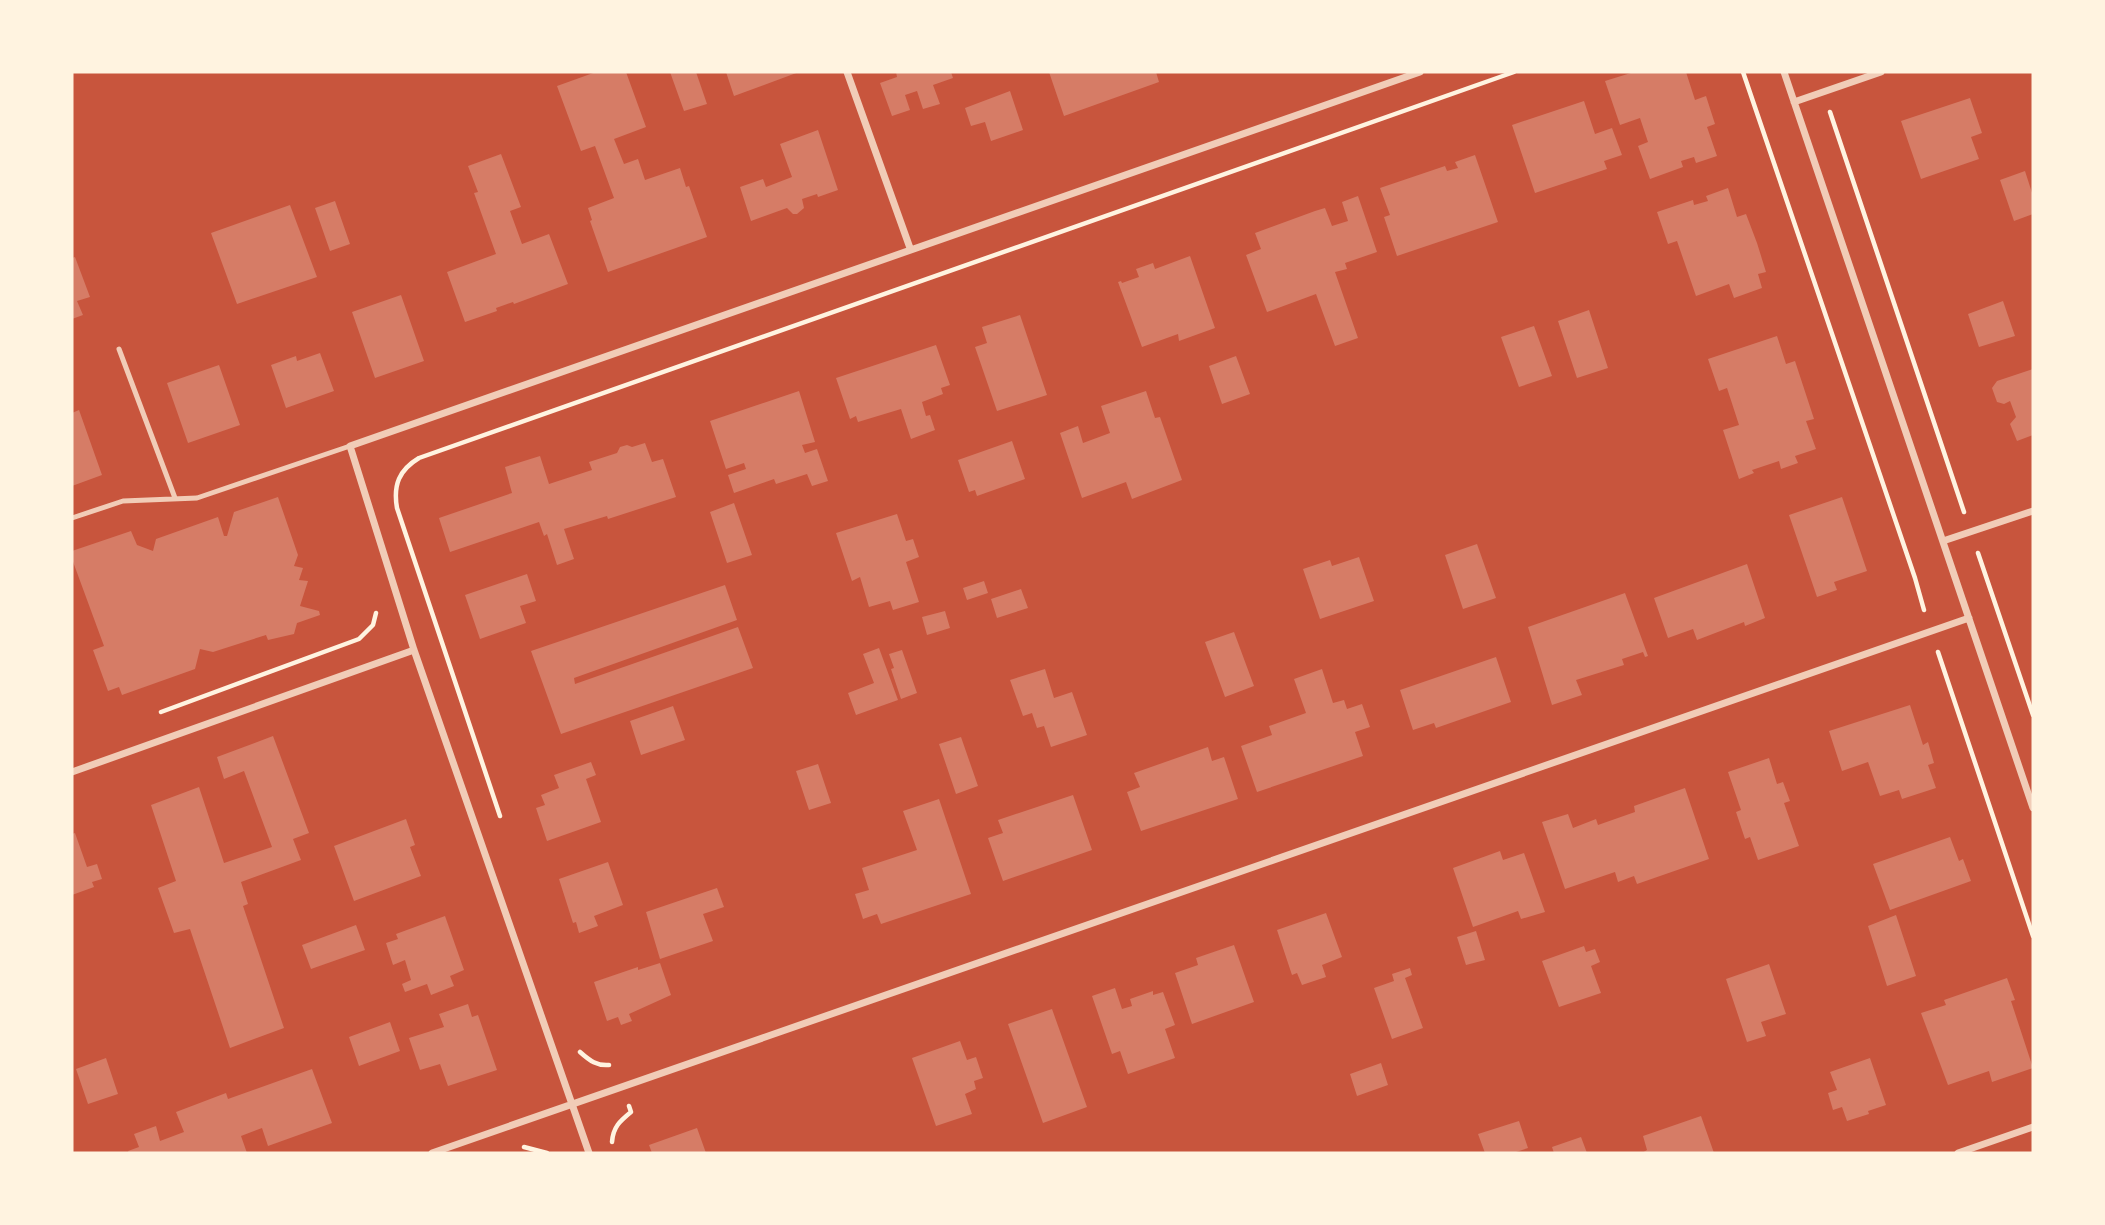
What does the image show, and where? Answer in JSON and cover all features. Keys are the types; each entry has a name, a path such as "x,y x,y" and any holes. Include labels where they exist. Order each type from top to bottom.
{"street":[{"path":"848,72 910,248"},
{"path":"589,1153 414,650 350,446 910,248 1420,72"},
{"path":"1784,72 2033,808"},
{"path":"1794,102 1881,72"},
{"path":"1943,541 2033,511"},
{"path":"432,1153 1969,618"},
{"path":"72,772 414,650"},
{"path":"1958,1153 2033,1127"}],"lane":[{"path":"119,348 175,498"},
{"path":"72,518 123,500 197,498 350,446"}],"path":[{"path":"501,820 397,508 395,493 398,478 407,466 419,458 1514,72"},
{"path":"1743,72 2033,936"},
{"path":"1822,92 2033,715"},
{"path":"150,716 359,639 373,625 376,615 374,601 423,584"},
{"path":"577,1045 590,1061 601,1066 616,1065 631,1112 619,1122 613,1132 611,1145"}],"building":[{"path":"596,72 626,72 646,127 614,139 624,164 638,159 645,180 680,168 707,237 608,272 588,208 614,198 595,146 581,151 557,86"},
{"path":"670,72 696,72 707,104 684,111"},
{"path":"726,72 799,72 734,96"},
{"path":"896,72 951,72 953,78 933,85 940,104 923,109 917,91 905,95 910,110 892,116 880,83 897,77"},
{"path":"1049,72 1156,72 1159,82 1064,116"},
{"path":"1634,72 1686,72 1695,100 1706,96 1715,124 1707,127 1717,156 1696,163 1694,157 1681,161 1683,167 1650,179 1638,146 1648,142 1640,118 1620,125 1605,81"},
{"path":"1010,91 1023,130 991,141 985,122 971,126 965,108"},
{"path":"1970,98 1982,133 1971,137 1979,159 1921,179 1901,121"},
{"path":"1584,101 1595,134 1612,128 1622,155 1604,161 1607,169 1535,193 1512,125"},
{"path":"818,130 838,190 802,199 804,208 797,214 787,208 751,221 740,187 763,179 766,187 792,177 780,144"},
{"path":"501,154 521,207 510,211 522,244 549,234 568,284 496,308 497,311 465,322 447,272 496,254 474,193 478,192 468,166"},
{"path":"1475,155 1498,222 1397,256 1384,217 1390,215 1380,188 1445,166 1447,171 1458,168 1455,162"},
{"path":"2025,171 2033,196 2033,214 2014,221 2000,180"},
{"path":"1728,188 1737,217 1746,214 1757,243 1766,272 1758,274 1762,288 1734,298 1729,284 1696,296 1677,241 1668,244 1657,212 1693,200 1694,205 1708,201 1706,196"},
{"path":"1358,196 1377,252 1345,263 1347,269 1335,272 1358,338 1335,346 1316,294 1267,312 1246,255 1261,249 1255,233 1315,211 1325,208 1332,226 1348,221 1342,202"},
{"path":"335,201 350,244 330,251 315,208"},
{"path":"290,205 317,277 237,304 211,233"},
{"path":"1190,256 1215,328 1179,341 1178,334 1142,347 1118,282 1139,277 1136,269 1153,263 1155,269"},
{"path":"75,257 90,297 77,301 83,315 72,319 72,258"},
{"path":"401,295 424,361 375,378 352,312"},
{"path":"2003,301 2015,336 1979,347 1968,314"},
{"path":"1589,310 1608,368 1577,378 1558,321"},
{"path":"1020,315 1047,395 997,411 975,347 987,343 982,327"},
{"path":"1534,326 1552,376 1519,387 1501,337"},
{"path":"1777,336 1786,364 1795,361 1814,419 1806,421 1816,449 1795,456 1798,463 1781,469 1779,461 1752,470 1754,473 1739,479 1723,430 1739,425 1727,388 1719,391 1708,359"},
{"path":"936,345 950,385 941,388 943,394 922,402 926,416 930,415 935,430 911,439 901,409 858,422 856,416 850,419 836,378"},
{"path":"320,353 334,391 286,408 271,365 296,356 297,361"},
{"path":"1236,356 1250,394 1222,404 1209,366"},
{"path":"219,365 240,425 188,443 167,383"},
{"path":"2033,369 2033,435 2017,441 2010,424 2016,417 2010,401 2004,404 1997,402 1992,388 1997,381"},
{"path":"799,391 815,442 802,445 805,453 817,449 828,481 812,486 807,474 776,484 774,479 734,493 728,475 746,469 744,463 726,469 710,421"},
{"path":"1146,391 1155,418 1160,417 1182,480 1132,499 1126,482 1082,498 1060,433 1078,426 1083,443 1110,433 1101,406"},
{"path":"79,410 102,475 72,486 72,413"},
{"path":"1012,441 1025,479 977,496 975,490 969,492 958,460"},
{"path":"645,443 652,462 663,459 676,497 608,519 607,516 564,529 574,559 557,565 547,534 544,536 539,522 450,552 439,518 512,493 505,467 540,456 549,484 592,470 589,462 617,453 620,447"},
{"path":"278,497 298,555 294,566 303,568 299,580 308,581 300,606 319,611 320,615 297,623 294,634 268,640 266,635 213,652 200,649 195,669 122,695 119,687 108,691 93,650 104,646 72,559 72,551 131,531 137,545 153,551 156,539 218,517 224,536 227,536 234,512"},
{"path":"1842,497 1867,571 1834,582 1837,590 1817,597 1789,515"},
{"path":"734,503 752,555 727,563 710,512"},
{"path":"897,514 906,541 913,539 919,557 906,562 919,602 893,610 890,601 869,607 860,577 852,581 836,533"},
{"path":"1477,544 1496,598 1463,609 1445,555"},
{"path":"1359,557 1374,601 1320,619 1303,569 1330,560 1332,566"},
{"path":"1747,564 1765,618 1745,626 1744,622 1697,640 1693,629 1668,638 1654,598"},
{"path":"527,574 536,601 520,606 526,623 480,639 465,595"},
{"path":"984,581 988,593 967,600 963,588"},
{"path":"725,585 737,620 574,678 575,684 738,627 753,668 561,734 531,651"},
{"path":"1021,589 1028,608 997,618 991,599"},
{"path":"1625,593 1648,656 1645,657 1643,652 1622,659 1624,665 1576,680 1582,695 1552,705 1528,627"},
{"path":"945,611 950,628 927,635 922,617"},
{"path":"1234,632 1254,686 1225,697 1205,642"},
{"path":"879,648 898,700 856,715 848,693 874,683 863,654"},
{"path":"902,650 917,693 901,699 889,654"},
{"path":"1496,657 1511,702 1436,728 1434,723 1413,730 1400,690"},
{"path":"1045,669 1054,698 1072,692 1087,735 1051,747 1044,726 1037,728 1032,713 1023,716 1010,680"},
{"path":"1322,669 1333,703 1344,700 1347,709 1362,704 1370,727 1355,732 1363,756 1257,792 1241,746 1272,735 1269,726 1306,713 1294,679"},
{"path":"1910,705 1923,745 1928,742 1934,763 1928,765 1936,788 1902,799 1899,790 1880,796 1868,762 1842,771 1829,731"},
{"path":"673,706 685,740 641,755 630,721"},
{"path":"273,736 309,833 293,839 301,860 241,882 248,904 243,906 284,1028 230,1048 190,929 174,933 158,888 176,881 151,805 199,787 224,863 272,847 244,771 224,779 217,757"},
{"path":"961,737 978,786 956,794 939,744"},
{"path":"1208,747 1212,761 1224,757 1238,799 1141,831 1127,792 1140,787 1134,773"},
{"path":"1769,758 1777,784 1783,782 1790,801 1784,803 1799,846 1758,860 1750,837 1745,839 1736,812 1741,810 1728,772"},
{"path":"591,762 596,775 586,779 601,822 547,841 536,808 545,805 541,795 559,788 554,775"},
{"path":"818,764 831,803 809,810 796,771"},
{"path":"1685,788 1709,859 1637,884 1634,876 1618,882 1615,872 1565,889 1542,822 1568,814 1573,828 1596,819 1598,825 1635,812 1634,806"},
{"path":"1073,795 1092,850 1003,881 988,838 1003,833 998,820"},
{"path":"939,799 971,894 881,924 877,914 863,919 855,894 869,890 862,868 917,850 903,811"},
{"path":"406,819 415,845 410,847 421,876 354,901 334,846"},
{"path":"75,833 87,867 97,864 102,879 92,882 94,887 72,895 72,834"},
{"path":"1950,837 1959,861 1963,859 1971,881 1890,910 1873,864"},
{"path":"1500,851 1503,860 1524,853 1545,912 1521,919 1518,911 1473,927 1453,868"},
{"path":"608,862 623,905 594,916 598,926 579,933 576,922 573,923 559,879"},
{"path":"717,888 724,907 703,914 713,941 660,959 646,912"},
{"path":"1326,913 1342,957 1322,965 1326,977 1302,985 1297,973 1292,975 1277,930"},
{"path":"1896,915 1916,976 1887,986 1868,926"},
{"path":"445,916 464,970 450,976 454,986 431,995 427,984 405,992 402,984 411,980 405,960 393,965 386,943 398,939 396,934"},
{"path":"356,925 365,950 311,969 302,945"},
{"path":"1476,931 1485,960 1466,965 1457,937"},
{"path":"1234,945 1254,1002 1192,1024 1175,973 1198,965 1196,958"},
{"path":"1584,946 1586,952 1595,949 1600,962 1591,966 1601,993 1559,1007 1542,961"},
{"path":"660,963 671,995 629,1014 632,1021 621,1025 618,1017 607,1021 594,982 638,967 638,970"},
{"path":"1769,964 1786,1014 1761,1022 1766,1036 1747,1042 1726,979"},
{"path":"1410,968 1412,975 1405,978 1423,1028 1392,1039 1374,988 1394,981 1392,974"},
{"path":"2007,978 2015,1000 2011,1001 2033,1068 1992,1082 1989,1071 1948,1085 1921,1013 1946,1005 1944,1000"},
{"path":"1115,988 1122,1009 1132,1006 1130,999 1153,991 1153,995 1163,992 1175,1025 1165,1029 1175,1058 1128,1074 1120,1051 1112,1054 1092,996"},
{"path":"468,1004 472,1017 478,1015 497,1070 448,1086 440,1064 420,1070 409,1038 444,1027 439,1014"},
{"path":"1052,1009 1087,1107 1043,1123 1008,1024"},
{"path":"390,1022 400,1051 359,1066 349,1037"},
{"path":"960,1041 967,1060 976,1057 983,1078 974,1081 976,1089 965,1094 972,1114 936,1126 912,1058"},
{"path":"106,1058 118,1094 88,1104 76,1069"},
{"path":"1870,1058 1886,1105 1847,1121 1842,1107 1833,1110 1828,1093 1837,1090 1830,1072"},
{"path":"1381,1063 1388,1085 1357,1096 1350,1074"},
{"path":"312,1069 332,1123 268,1146 262,1128 241,1136 247,1153 128,1151 139,1147 134,1134 156,1126 160,1141 184,1132 176,1112 226,1093 228,1099"},
{"path":"1701,1116 1714,1153 1642,1153 1647,1150 1643,1136"},
{"path":"1519,1121 1528,1148 1513,1153 1485,1153 1478,1134"},
{"path":"697,1128 706,1153 652,1153 649,1145"},
{"path":"1581,1137 1587,1153 1554,1153 1552,1147"}]}
